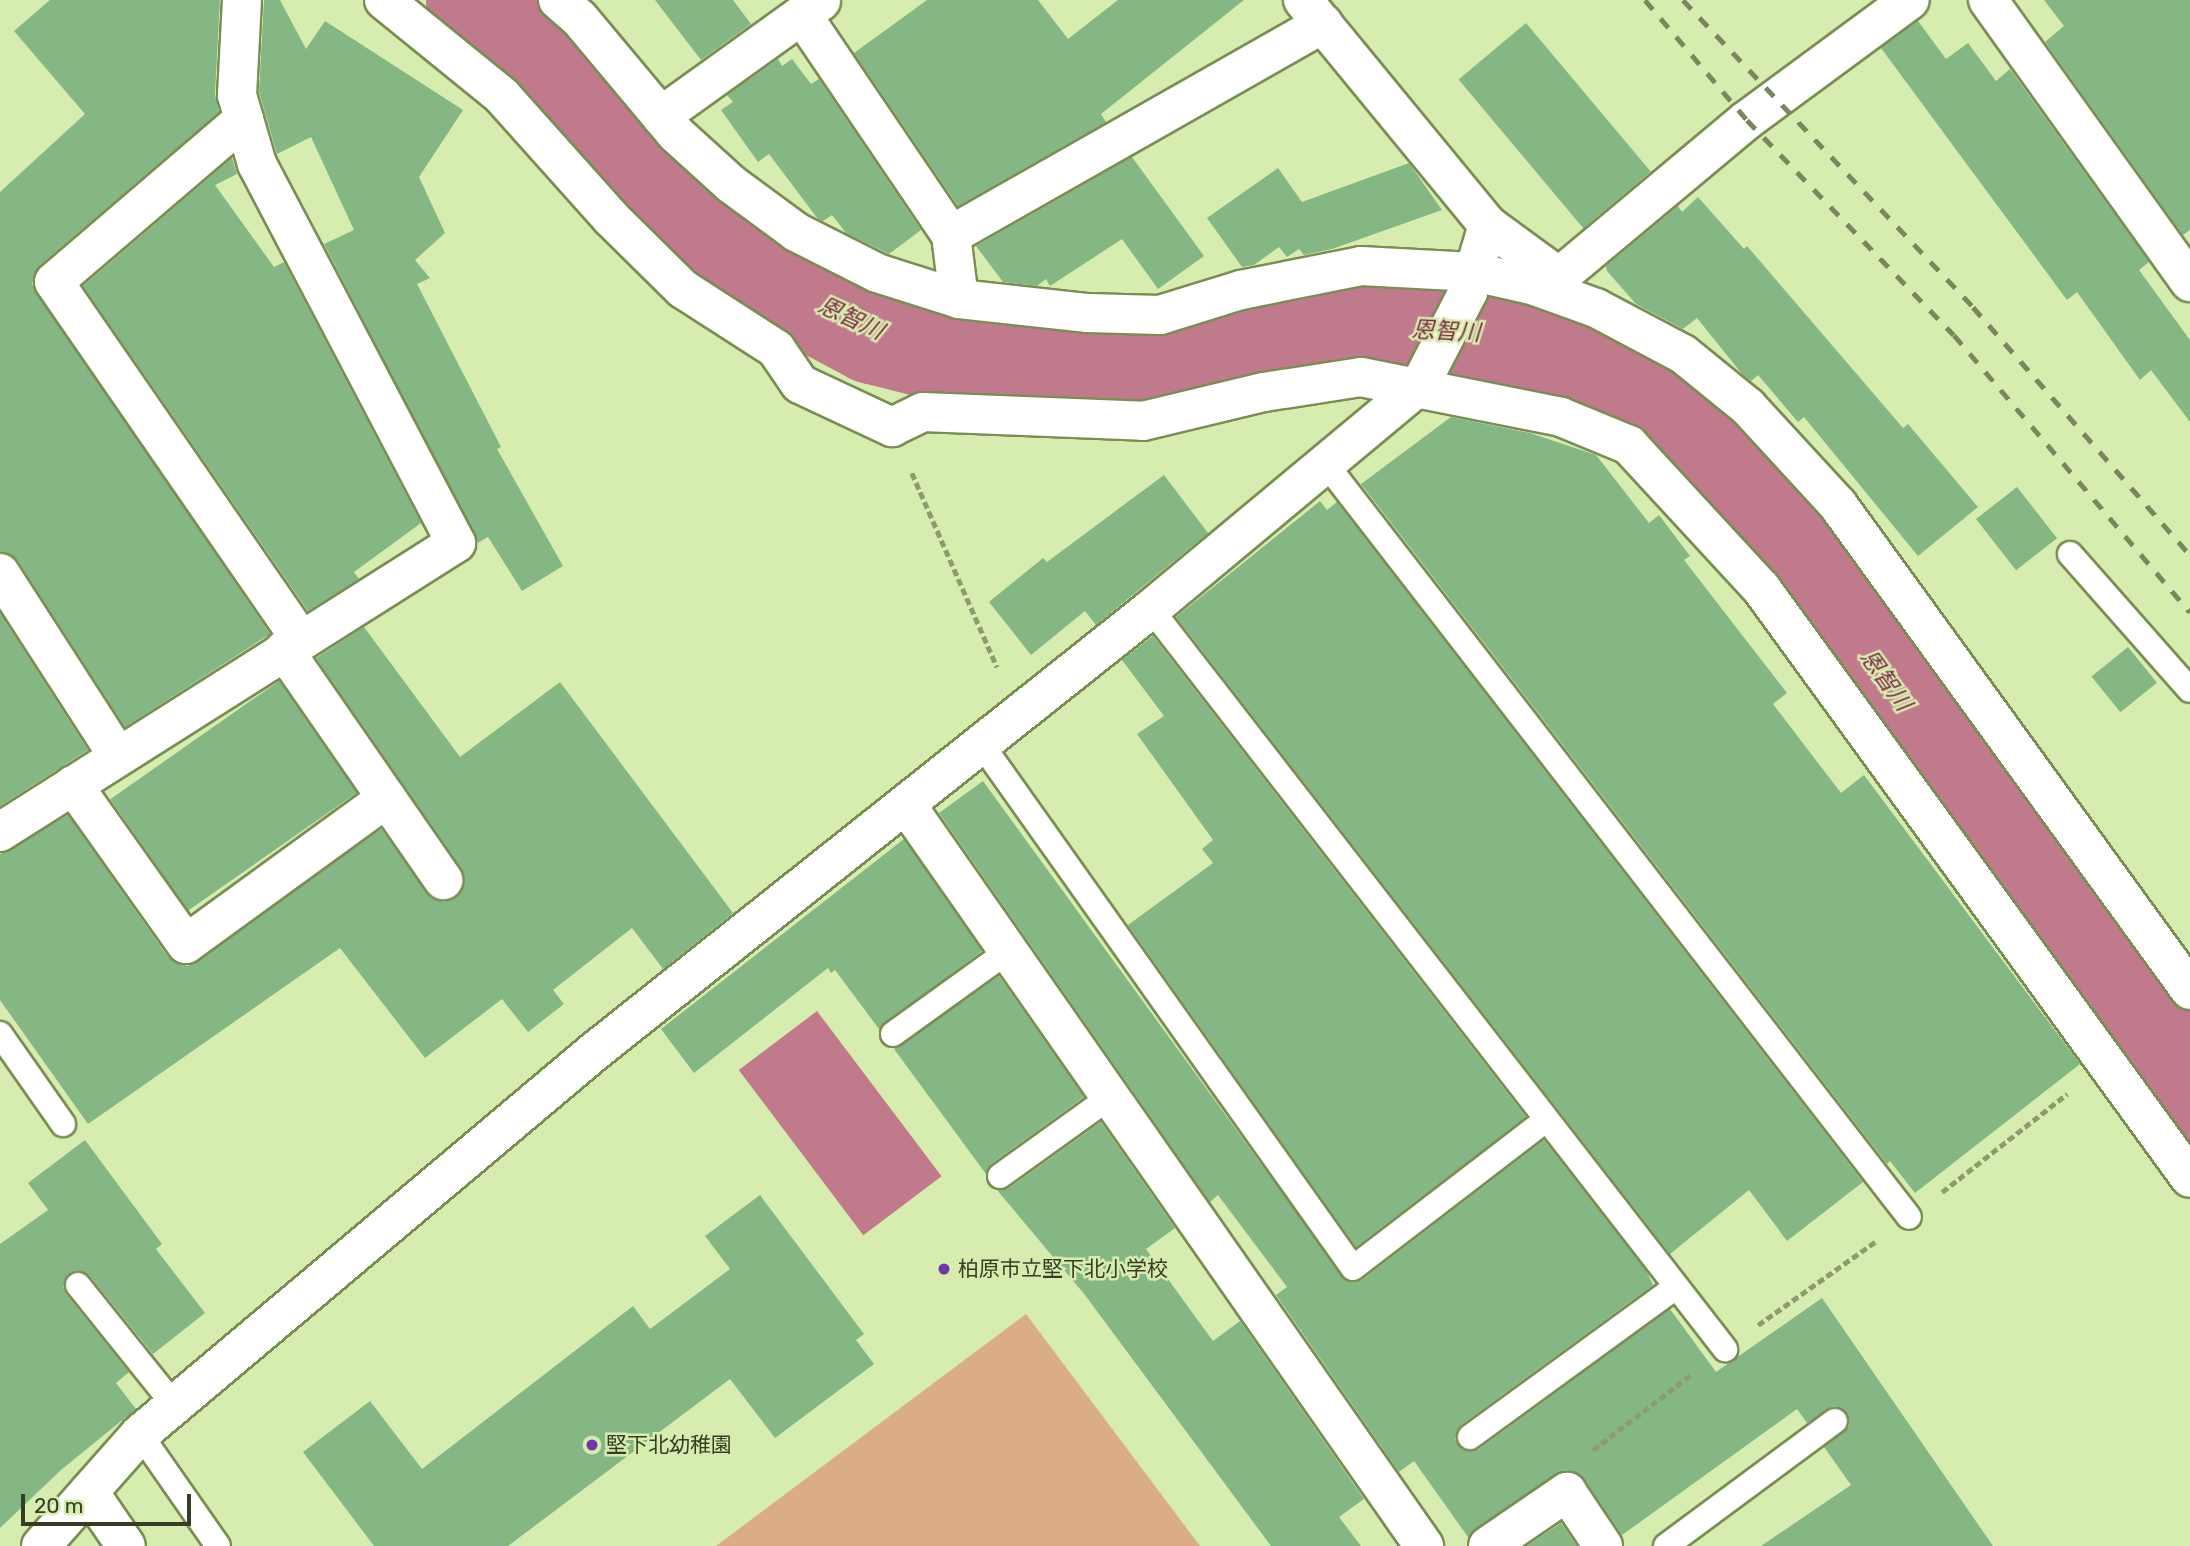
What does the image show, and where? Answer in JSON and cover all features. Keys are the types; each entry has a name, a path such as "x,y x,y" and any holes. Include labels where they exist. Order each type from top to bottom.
{"street":[{"path":"0,832 456,543 257,164 237,94 242,0"},
{"path":"384,0 502,96 611,218 683,289 776,349 800,384 892,427 923,412 1143,421 1264,392 1361,377 1420,385 1561,417 1629,445 1761,588 2190,1178"},
{"path":"1559,277 1746,120 1910,0"},
{"path":"1988,0 2190,282"},
{"path":"569,6 661,116 731,184 796,232 877,273 959,299 1088,313 1160,315 1241,290 1361,267 1471,282 1535,286 1596,307 1683,354 1748,407 1838,505 2185,971"},
{"path":"661,116 812,8 951,235 959,299"},
{"path":"951,235 1313,12 1488,225 1596,307"},
{"path":"244,119 54,282 292,645 387,798 443,880"},
{"path":"41,1546 140,1434 595,1051 1151,610 1420,385 1471,282 1488,225"},
{"path":"0,573 118,756"},
{"path":"73,785 186,944 387,798"},
{"path":"906,806 1424,1546"},
{"path":"89,1492 126,1546"},
{"path":"1488,1546 1567,1492 1604,1546"}],"lane":[{"path":"1326,464 1909,1217"},
{"path":"2070,554 2190,690"},
{"path":"1151,610 1725,1349"},
{"path":"982,745 1353,1269 1546,1120"},
{"path":"893,1034 1008,951"},
{"path":"0,1034 63,1124"},
{"path":"1000,1176 1110,1097"},
{"path":"78,1285 175,1406"},
{"path":"1470,1437 1676,1287"},
{"path":"1666,1546 1835,1421"},
{"path":"140,1434 218,1546"}],"path":[{"path":"892,427 1019,716"},
{"path":"1567,1492 1567,1470 1725,1349 1909,1217 2108,1062"}],"shaded area":[{"path":"817,1011 942,1176 863,1235 739,1070"},
{"path":"1026,1314 1200,1546 716,1546"}],"building":[{"path":"50,0 220,0 215,94 219,112 40,265 32,284 270,634 125,727 18,561 0,551 0,192 85,114 14,31"},
{"path":"264,0 280,0 306,49 325,21 463,110 419,177 445,233 415,260 430,278 417,284 501,447 497,449 563,566 522,591 488,537 478,543 324,244 354,230 311,137 277,154 259,92"},
{"path":"655,0 733,0 751,24 701,60"},
{"path":"927,0 1038,0 1068,39 1118,0 1244,0 1101,114 1106,122 958,206 854,53"},
{"path":"2044,0 2190,0 2190,230 2183,235 2045,42 2064,26"},
{"path":"1918,21 1946,59 1968,43 1996,81 2010,69 2149,262 2139,270 2190,340 2190,422 2151,370 2140,380 2077,292 2067,300 1881,48"},
{"path":"1526,23 1651,172 1583,228 1459,80"},
{"path":"778,59 782,66 792,59 811,84 819,79 921,230 889,254 846,233 832,215 823,221 818,219 769,154 758,162 721,110 733,102 727,95"},
{"path":"1132,157 1204,256 1158,289 1122,239 1050,286 1046,279 1037,286 1003,282 976,246"},
{"path":"232,158 237,174 215,185 274,267 284,262 421,523 354,572 359,579 308,611 83,286"},
{"path":"1409,163 1442,210 1332,249 1304,255 1299,249 1287,257 1279,247 1254,265 1242,267 1207,218 1278,168 1302,202"},
{"path":"1698,197 1744,249 1747,246 1903,428 1908,424 1978,507 1918,556 1804,417 1798,422 1758,375 1751,381 1742,374 1697,318 1683,329 1636,304 1607,271 1606,266 1678,206 1682,212"},
{"path":"1451,417 1530,433 1596,455 1649,523 1659,515 1690,556 1684,560 1787,693 1773,704 1841,793 1864,775 2080,1064 1915,1193 1890,1161 1887,1164 1361,484"},
{"path":"1164,475 1208,533 1096,625 1085,611 1031,655 989,602 1043,558 1047,562"},
{"path":"2017,487 2057,538 2016,570 1976,519"},
{"path":"1320,501 1327,510 1337,502 1863,1182 1787,1241 1749,1190 1670,1254 1176,617"},
{"path":"0,613 88,750 0,806"},
{"path":"364,627 460,757 560,682 733,913 663,969 632,928 553,990 564,1004 528,1032 502,999 425,1058 340,948 88,1124 0,1000 0,854 68,815 168,957 188,966 381,829 433,899 445,902 462,890 461,868 316,658"},
{"path":"1153,636 1526,1117 1356,1247 1128,925 1213,863 1202,849 1213,840 1137,734 1164,716 1122,660"},
{"path":"2128,647 2157,683 2120,712 2091,677"},
{"path":"279,681 357,792 188,911 110,799"},
{"path":"983,781 1346,1281 1362,1280 1544,1140 1647,1272 1653,1285 1461,1425 1455,1439 1463,1450 1479,1449 1670,1309 1716,1372 1822,1298 1993,1546 1761,1546 1851,1485 1824,1447 1849,1426 1847,1413 1834,1406 1807,1423 1797,1409 1622,1535 1585,1480 1566,1470 1468,1537 1414,1461 1399,1472 1276,1295 1287,1287 1218,1195 1210,1202 939,813"},
{"path":"904,839 982,951 879,1029 835,970 831,973 828,968 694,1073 661,1029"},
{"path":"999,976 1084,1097 991,1164 986,1174 894,1049"},
{"path":"1101,1122 1175,1228 1146,1249 1213,1341 1240,1321 1364,1499 1339,1517 1361,1546 1271,1546 1085,1295 997,1190 1009,1188"},
{"path":"85,1140 162,1244 156,1249 205,1313 153,1354 89,1275 76,1270 68,1274 63,1287 66,1294 129,1372 116,1383 136,1409 61,1470 0,1528 0,1244 48,1210 28,1183"},
{"path":"760,1195 864,1334 856,1340 874,1364 775,1438 730,1379 508,1546 374,1546 303,1452 370,1401 422,1469 633,1306 650,1329 730,1269 705,1236"},
{"path":"1561,1523 1577,1546 1527,1546"}],"waterway":[{"name":"恩智川","path":"477,0 757,271 873,333 1016,369 1175,365 1327,325 1482,331 1589,356 1678,423 1775,528 2190,1097"}],"railway":[{"path":"1645,0 1747,120 1954,335 2190,612"},
{"path":"1683,0 1973,307 2190,555"}],"place":[{"name":"柏原市立堅下北小学校","path":"944,1269"},
{"name":"堅下北幼稚園","path":"592,1445"}]}
